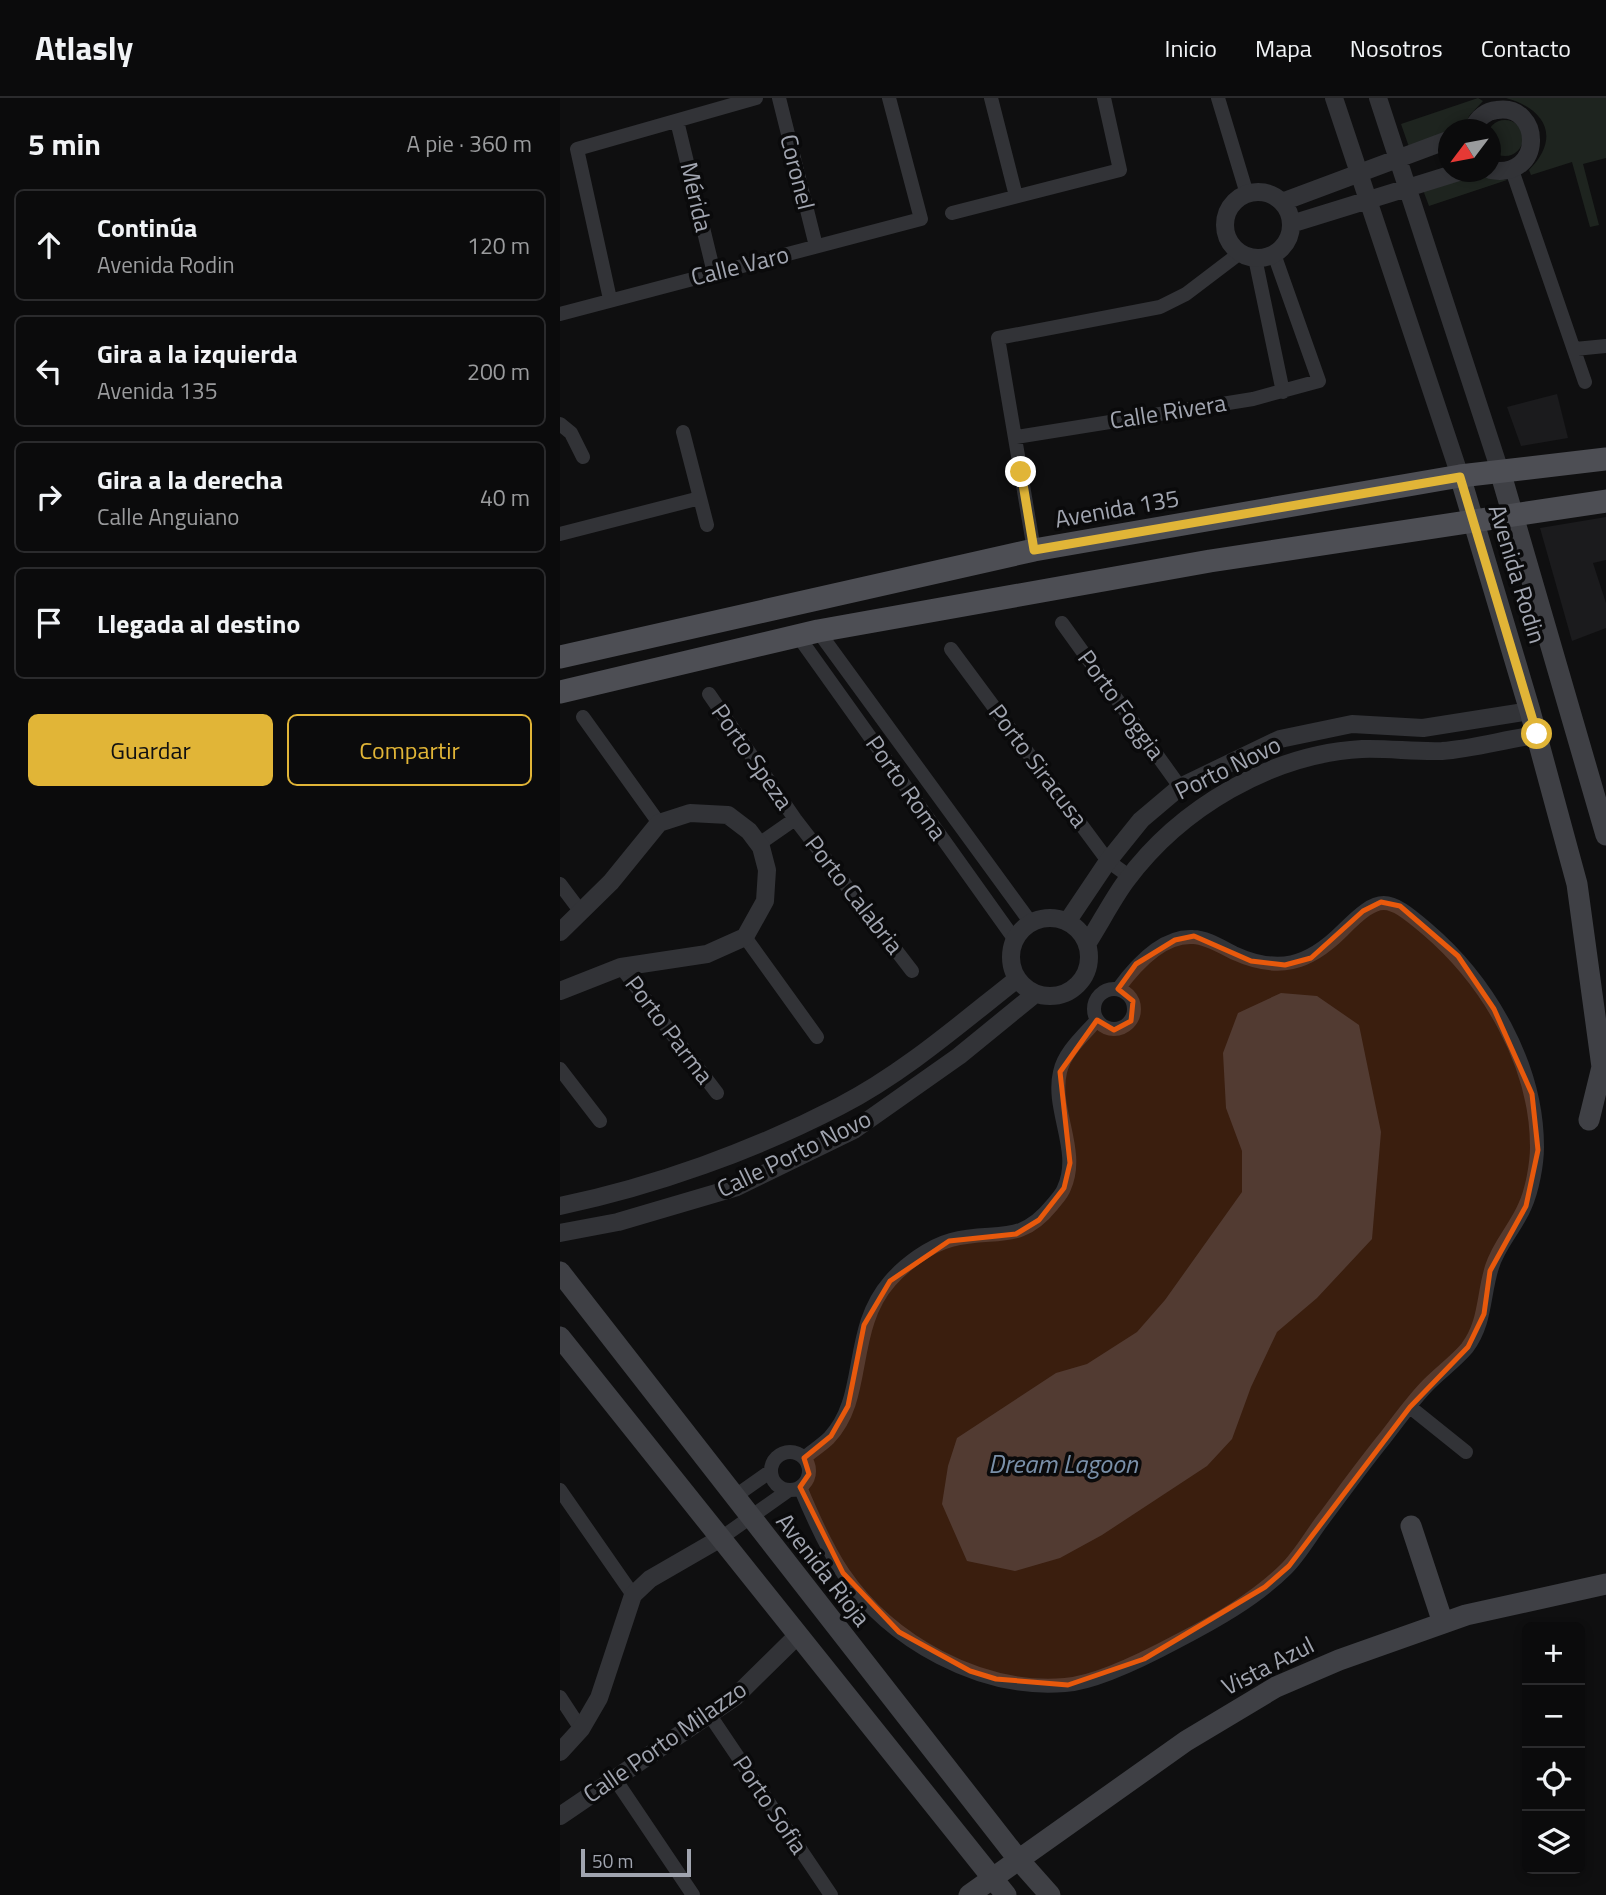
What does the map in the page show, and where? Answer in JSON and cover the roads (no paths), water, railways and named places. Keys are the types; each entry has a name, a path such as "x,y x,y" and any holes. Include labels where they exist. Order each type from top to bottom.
{"main road":[{"name":"Avenida 135","path":"560,657 1034,550 1460,477 1606,459"},
{"name":"Avenida Rodin","path":"1500,471 1606,835"},
{"name":"Avenida Rodin","path":"1460,477 1531,711 1577,884 1605,1069"},
{"path":"560,692 808,633 1210,561 1606,501"},
{"path":"1589,1121 1605,1069"},
{"name":"Avenida Rioja","path":"560,1272 749,1518 1018,1859 1051,1895"},
{"path":"560,1337 1006,1895"},
{"path":"1411,1526 1443,1623"},
{"name":"Vista Azul","path":"969,1895 1186,1741 1276,1687 1339,1660 1443,1623 1606,1584"}],"street":[{"path":"610,299 577,149 756,98"},
{"name":"Coronel","path":"779,98 816,246"},
{"name":"Calle Varo","path":"560,314 921,219 889,98"},
{"path":"991,98 1016,196"},
{"path":"952,213 1120,170 1104,98"},
{"path":"1218,98 1247,194"},
{"name":"Avenida Rodin","path":"1334,98 1460,477"},
{"name":"Avenida Rodin","path":"1378,98 1500,471"},
{"path":"1480,119 1490,104 1513,112 1528,126 1532,136 1528,156 1511,170 1501,170"},
{"name":"Mérida","path":"677,121 714,273"},
{"path":"1282,202 1438,144"},
{"path":"1511,170 1575,349 1584,382"},
{"path":"1291,224 1438,179"},
{"path":"1034,550 998,338 1160,307 1248,256 1274,254 1287,239 1291,224 1282,202 1264,192 1247,194 1232,204 1225,221 1228,239 1248,256 1283,392"},
{"name":"Calle Rivera","path":"1016,437 1283,392 1319,381 1274,254"},
{"path":"1575,349 1606,346"},
{"path":"560,425 571,433 583,457"},
{"path":"683,432 707,525"},
{"path":"560,534 700,498"},
{"name":"Porto Foggia","path":"1062,623 1180,787"},
{"name":"Porto Roma","path":"808,633 846,669 1031,923"},
{"name":"Porto Roma","path":"808,633 829,680 1015,940"},
{"name":"Porto Siracusa","path":"951,649 1108,861 1130,877"},
{"path":"829,680 846,669"},
{"name":"Porto Speza","path":"709,694 795,820"},
{"name":"Porto Novo","path":"1067,922 1108,861 1142,820 1180,787 1280,739 1352,724 1423,728 1531,711"},
{"path":"583,717 659,822"},
{"name":"Porto Novo","path":"1087,944 1130,877 1163,839 1200,809 1243,782 1292,761 1360,749 1443,751 1537,734"},
{"path":"560,932 611,882 659,822 690,813 728,815 749,831 759,844 766,870 765,901 745,937 707,954 621,967 560,991"},
{"path":"759,844 795,820"},
{"name":"Porto Calabria","path":"795,820 912,971"},
{"path":"560,884 581,912"},
{"path":"771,1471 777,1484 795,1489 843,1573 864,1599 899,1632 942,1659 970,1671 996,1679 1068,1685 1144,1659 1196,1632 1265,1587 1289,1566 1410,1407 1468,1347 1485,1314 1490,1271 1498,1250 1526,1206 1538,1150 1532,1094 1515,1049 1494,1009 1458,956 1400,906 1381,902 1363,911 1311,958 1285,965 1251,961 1194,936 1175,940 1136,964 1118,989 1099,995 1093,1007 1097,1020 1114,1030 1131,1021 1133,1001 1118,989"},
{"path":"1043,919 1067,922 1083,935 1087,944 1090,957 1082,981 1061,996 1035,994 1017,979 1012,966 1015,940 1031,923 1043,919"},
{"path":"745,937 817,1037"},
{"name":"Porto Parma","path":"621,967 716,1093"},
{"name":"Calle Porto Novo","path":"560,1206 607,1196 725,1157 841,1106 896,1071 1017,979"},
{"name":"Calle Porto Novo","path":"560,1233 618,1222 737,1187 854,1130 959,1056 1035,994"},
{"path":"804,1458 831,1436 848,1406 864,1325 873,1304 890,1281 926,1252 949,1241 1016,1234 1040,1220 1064,1188 1070,1163 1060,1099 1060,1072 1067,1055 1097,1020"},
{"path":"560,1069 600,1121"},
{"path":"1410,1407 1466,1452"},
{"path":"560,1752 581,1729 599,1698 633,1595 650,1578 721,1538 795,1489 809,1474 804,1458 794,1452 783,1453 774,1460 771,1471 734,1497"},
{"path":"560,1490 633,1595"},
{"name":"Calle Porto Milazzo","path":"560,1816 746,1687 798,1636"},
{"path":"560,1697 581,1729"},
{"name":"Porto Sofia","path":"709,1714 831,1895"},
{"path":"615,1779 693,1895"}],"water":[{"name":"Dream Lagoon","path":"1281,993 1317,996 1359,1025 1381,1132 1372,1239 1317,1298 1277,1332 1251,1387 1232,1439 1207,1466 1102,1535 1060,1558 1015,1571 967,1561 942,1504 948,1466 957,1438 1056,1373 1087,1364 1137,1332 1165,1300 1242,1192 1242,1151 1226,1108 1223,1053 1238,1013"}]}
